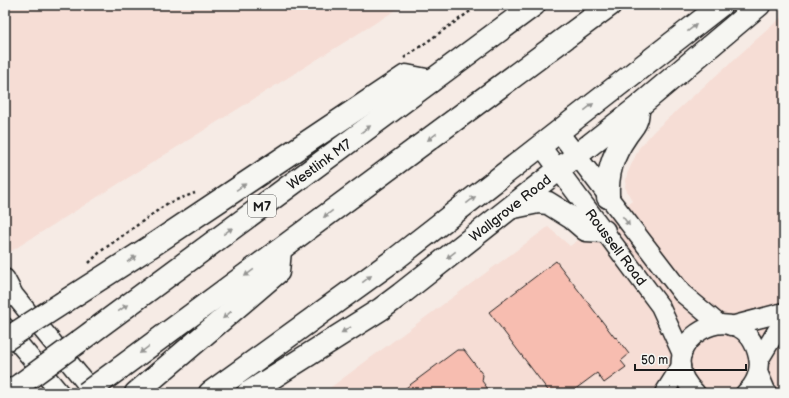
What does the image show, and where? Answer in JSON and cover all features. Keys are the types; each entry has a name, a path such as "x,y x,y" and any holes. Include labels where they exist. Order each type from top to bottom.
{"main road":[{"name":"Westlink M7","path":"15,388 534,5"},
{"path":"86,393 610,5"},
{"path":"210,393 394,260 721,5"},
{"name":"Wallgrove Road","path":"248,393 381,309 638,107 759,5"},
{"name":"M7","path":"5,340 153,245 406,76 432,81"},
{"path":"608,197 607,179 610,167 617,150 637,123 638,107"},
{"path":"512,207 538,202 548,203 572,218 586,230 604,231"},
{"path":"137,392 278,272 280,250"}],"street":[{"name":"Roussell Road","path":"558,131 682,293 725,325 741,331 750,338 756,348 759,366"},
{"name":"Roussell Road","path":"540,145 660,306 682,360 684,378 696,393"},
{"path":"5,278 14,295 94,393"},
{"path":"664,393 682,360 686,344 700,330 709,326 725,325 784,312"},
{"path":"745,393 755,381 759,366 784,319"},
{"path":"5,327 60,393"},
{"path":"759,366 767,393"}],"shaded area":[{"path":"5,5 404,5 5,255"},
{"path":"784,15 784,393 323,393 548,227 570,246 632,201 625,187 627,174 639,148 655,130"}],"building":[{"path":"556,261 629,354 621,361 626,367 604,383 597,373 570,393 550,393 489,312"},
{"path":"457,350 464,350 483,375 482,381 491,393 399,393"}]}
